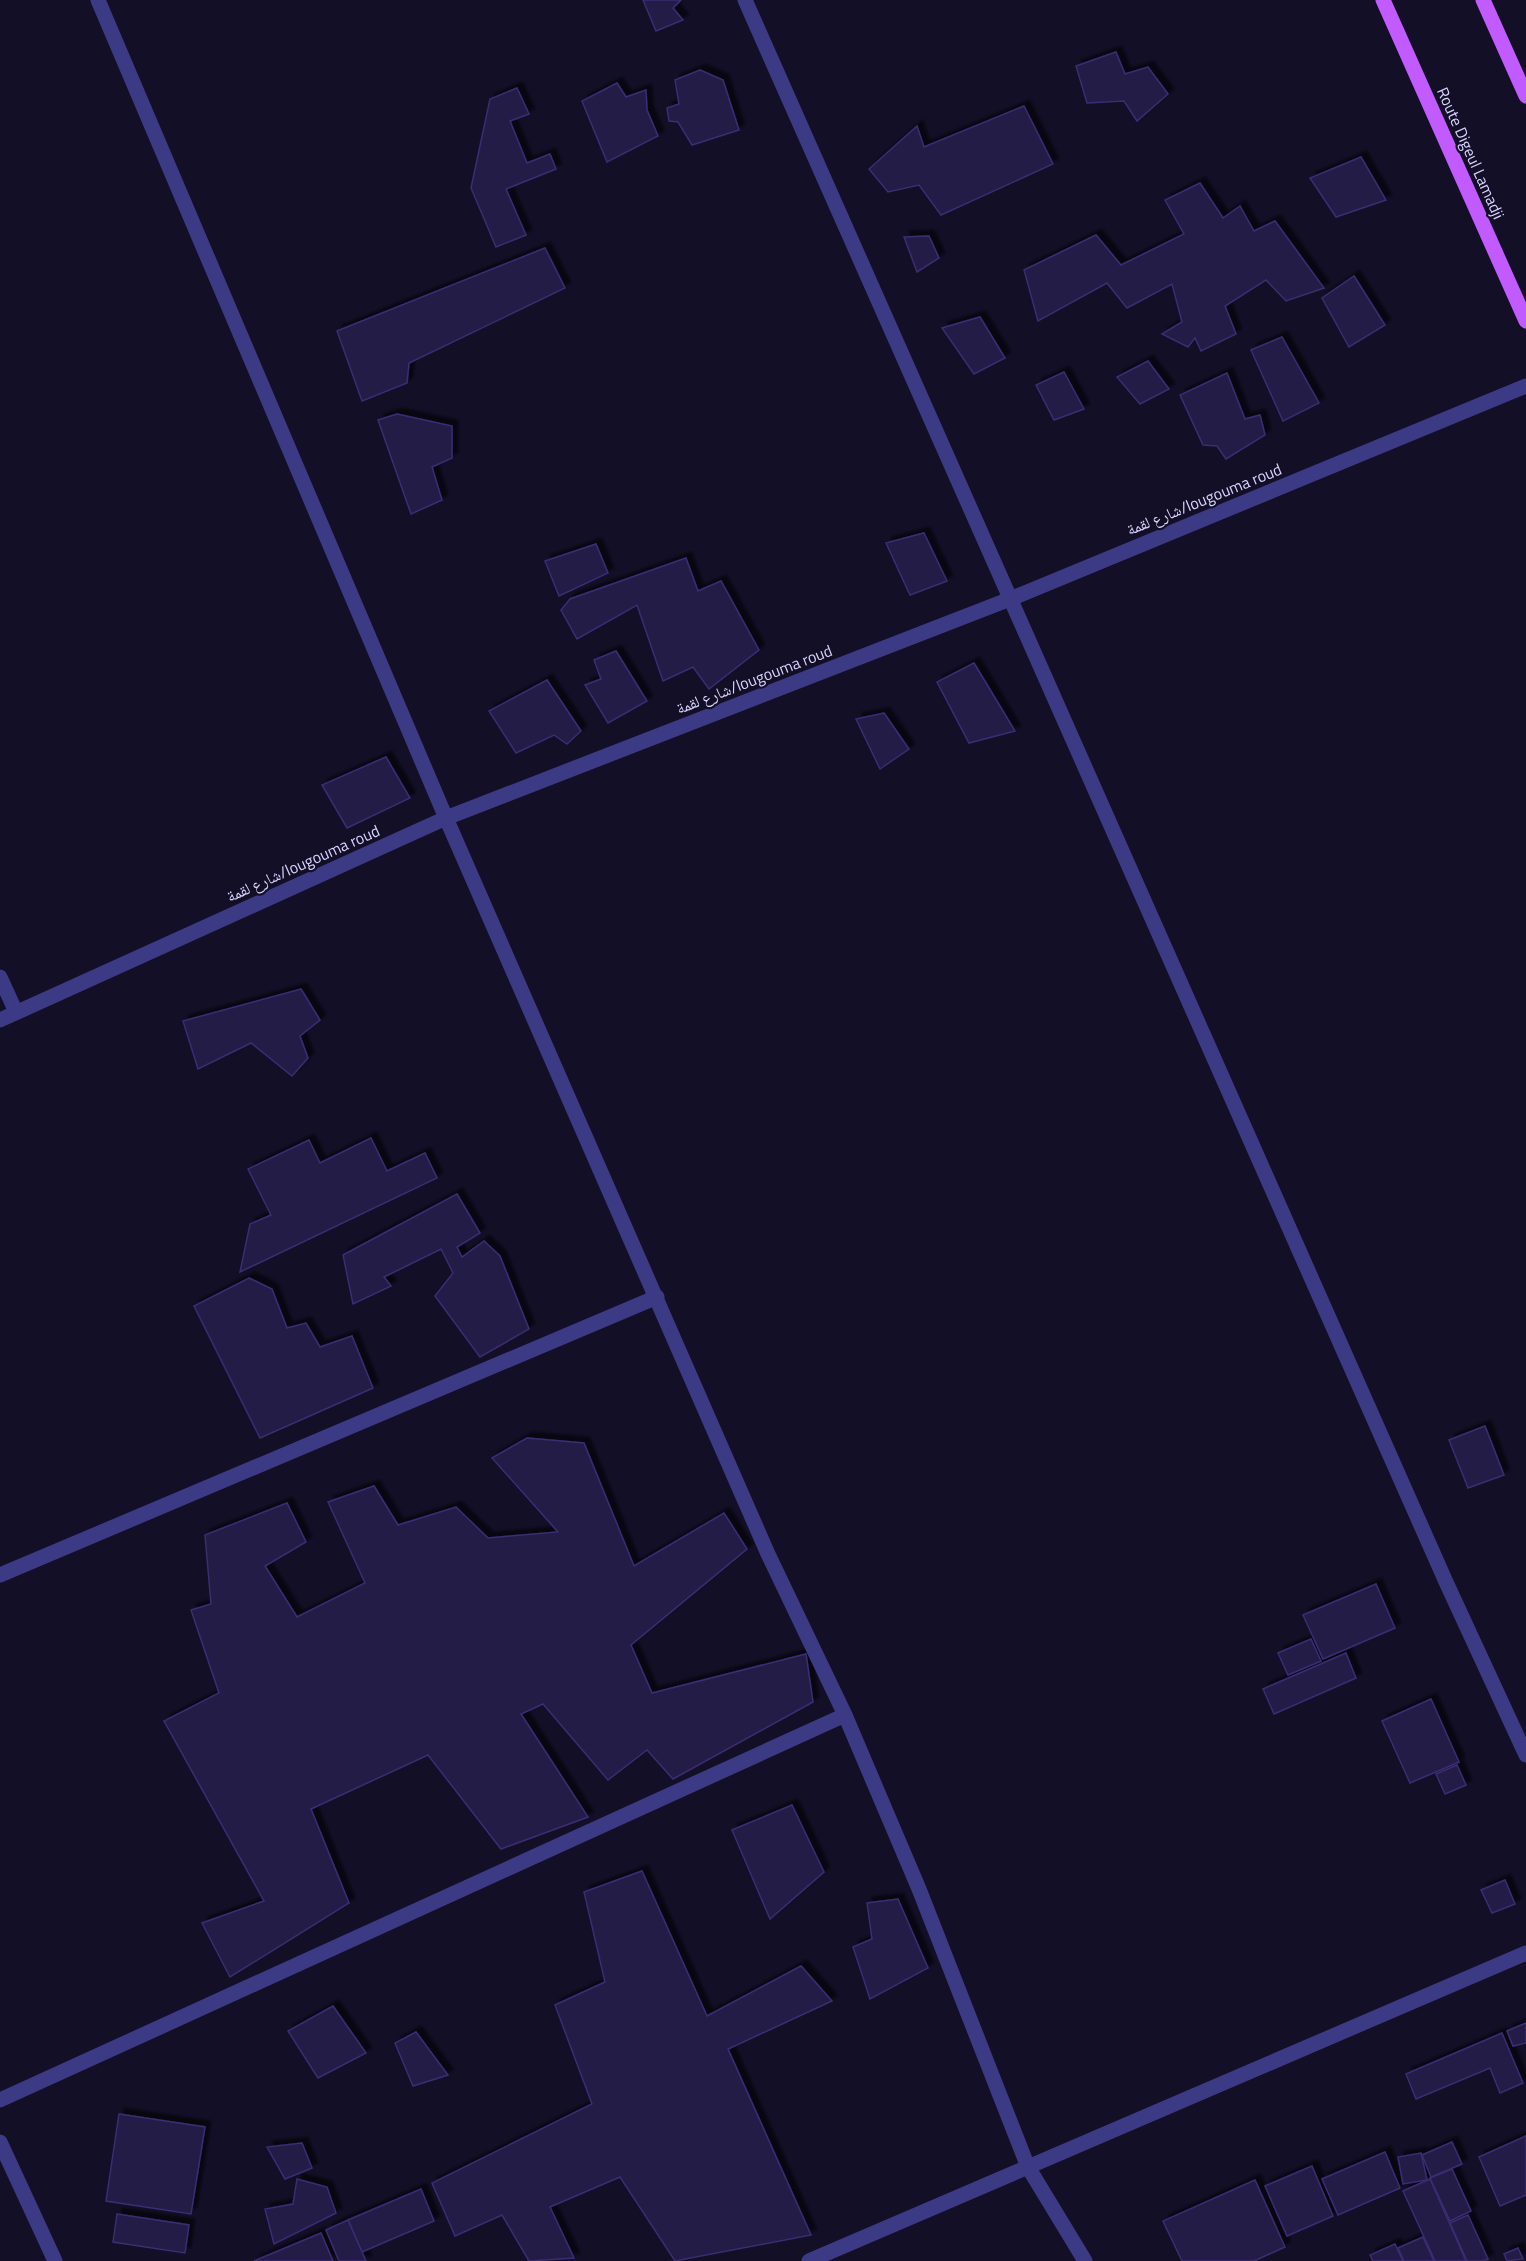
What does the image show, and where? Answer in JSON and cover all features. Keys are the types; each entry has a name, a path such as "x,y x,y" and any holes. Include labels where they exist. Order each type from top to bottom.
{"main road":[{"name":"Route Digeul Lamadji","path":"1383,0 1526,321"},
{"path":"1483,0 1526,96"}],"street":[{"path":"98,0 446,818 768,1554 845,1715 919,1889 1028,2167 1084,2261"},
{"path":"745,0 1446,1582 1526,1755"},
{"name":"شارع لقمة/lougouma roud","path":"0,1020 446,818 1010,599 1526,386"},
{"path":"0,977 16,1012"},
{"path":"0,1575 657,1297"},
{"path":"0,2100 845,1715"},
{"path":"809,2261 1526,1953"},
{"path":"0,2142 55,2261"}],"building":[{"path":"643,0 681,0 673,8 683,20 656,31"},
{"path":"1116,52 1125,74 1148,67 1168,94 1137,121 1124,101 1087,103 1076,66"},
{"path":"700,70 723,80 739,130 692,145 678,122 669,121 667,108 679,104 675,80"},
{"path":"617,83 626,97 646,90 647,110 658,136 607,162 582,101"},
{"path":"517,88 529,114 510,121 527,163 550,154 556,169 506,189 526,235 496,247 471,188 490,99"},
{"path":"1024,106 1053,164 941,215 919,185 888,192 869,169 917,126 924,147"},
{"path":"1361,157 1386,200 1336,217 1310,178"},
{"path":"1200,183 1223,218 1240,206 1254,231 1275,221 1324,288 1286,301 1266,280 1225,306 1236,334 1201,351 1195,338 1188,347 1162,334 1182,322 1172,284 1127,308 1107,283 1038,321 1024,270 1096,235 1121,265 1184,234 1165,200"},
{"path":"929,236 939,258 917,272 904,237"},
{"path":"545,248 565,288 409,363 407,383 362,401 337,331"},
{"path":"1354,276 1385,325 1349,347 1322,298"},
{"path":"980,317 1005,358 974,374 942,328"},
{"path":"1282,337 1319,403 1283,421 1251,350"},
{"path":"1148,361 1169,389 1140,404 1117,377"},
{"path":"1064,372 1084,409 1054,420 1036,385"},
{"path":"1227,373 1245,419 1260,415 1265,435 1226,459 1217,446 1203,445 1180,395"},
{"path":"397,414 452,426 452,458 432,467 442,500 411,514 378,420"},
{"path":"924,533 947,581 910,595 886,543"},
{"path":"596,544 608,573 559,596 545,561"},
{"path":"686,558 698,591 721,581 759,650 709,689 693,667 663,681 637,605 577,639 561,610 570,599"},
{"path":"616,651 647,701 608,723 585,685 601,679 594,660"},
{"path":"974,663 1015,731 969,743 937,682"},
{"path":"547,680 581,731 567,744 554,735 516,753 489,711"},
{"path":"884,713 909,749 880,769 856,719"},
{"path":"386,757 410,798 347,828 322,785"},
{"path":"301,989 320,1020 300,1036 308,1058 292,1076 251,1043 198,1069 183,1021"},
{"path":"371,1138 387,1171 425,1153 437,1178 240,1272 250,1224 271,1215 248,1169 309,1140 320,1163"},
{"path":"457,1194 480,1233 457,1247 462,1257 484,1241 500,1256 529,1329 480,1357 435,1296 453,1273 441,1249 384,1277 391,1286 353,1304 343,1255"},
{"path":"249,1278 272,1289 287,1328 306,1323 320,1347 352,1336 373,1388 260,1438 194,1306"},
{"path":"1485,1426 1504,1475 1468,1488 1449,1440"},
{"path":"527,1438 584,1443 634,1566 724,1513 747,1549 631,1645 652,1693 806,1654 813,1702 673,1779 647,1750 608,1780 543,1704 521,1714 588,1817 501,1849 428,1755 311,1809 349,1903 230,1977 202,1923 264,1901 164,1721 219,1693 191,1610 211,1604 205,1535 287,1503 306,1542 265,1566 297,1617 365,1583 328,1502 374,1486 398,1525 456,1507 488,1538 558,1532 492,1458"},
{"path":"1376,1584 1395,1628 1323,1659 1303,1615"},
{"path":"1311,1639 1321,1661 1288,1675 1278,1653"},
{"path":"1346,1653 1356,1678 1274,1714 1263,1689"},
{"path":"1431,1699 1459,1762 1410,1783 1382,1721"},
{"path":"1457,1765 1466,1785 1445,1794 1436,1774"},
{"path":"792,1805 824,1872 770,1919 732,1830"},
{"path":"642,1871 707,2016 801,1966 832,2001 728,2049 811,2235 675,2261 620,2177 550,2207 574,2258 529,2261 502,2215 455,2236 432,2183 592,2104 555,2005 605,1982 584,1892"},
{"path":"1505,1880 1515,1904 1492,1913 1481,1890"},
{"path":"898,1899 928,1968 870,1999 853,1947 872,1939 867,1903"},
{"path":"333,2006 366,2053 318,2078 288,2031"},
{"path":"1526,2023 1526,2043 1513,2046 1507,2031"},
{"path":"416,2032 448,2075 413,2086 395,2043"},
{"path":"1502,2033 1523,2083 1500,2093 1490,2068 1416,2099 1406,2074"},
{"path":"119,2114 205,2127 191,2214 106,2201"},
{"path":"1526,2136 1526,2195 1500,2206 1479,2157"},
{"path":"1452,2142 1462,2164 1431,2177 1422,2155"},
{"path":"302,2143 312,2168 285,2179 267,2147"},
{"path":"1385,2152 1400,2188 1338,2215 1322,2179"},
{"path":"1421,2153 1427,2180 1403,2184 1398,2157"},
{"path":"1312,2166 1333,2216 1287,2236 1265,2186"},
{"path":"1452,2169 1471,2211 1450,2221 1430,2178"},
{"path":"297,2179 327,2187 336,2213 274,2244 265,2209 293,2204"},
{"path":"1430,2179 1466,2261 1435,2261 1403,2191"},
{"path":"1255,2180 1285,2247 1254,2261 1182,2261 1163,2221"},
{"path":"421,2189 434,2221 362,2252 348,2220"},
{"path":"117,2214 189,2225 185,2253 113,2242"},
{"path":"1468,2215 1488,2259 1483,2261 1467,2261 1450,2223"},
{"path":"348,2220 366,2261 339,2261 326,2230"},
{"path":"321,2233 333,2261 254,2261"},
{"path":"1423,2237 1434,2261 1404,2261 1398,2248"},
{"path":"1395,2244 1403,2261 1373,2261 1370,2255"},
{"path":"1518,2248 1523,2259 1507,2261 1504,2254"}]}
